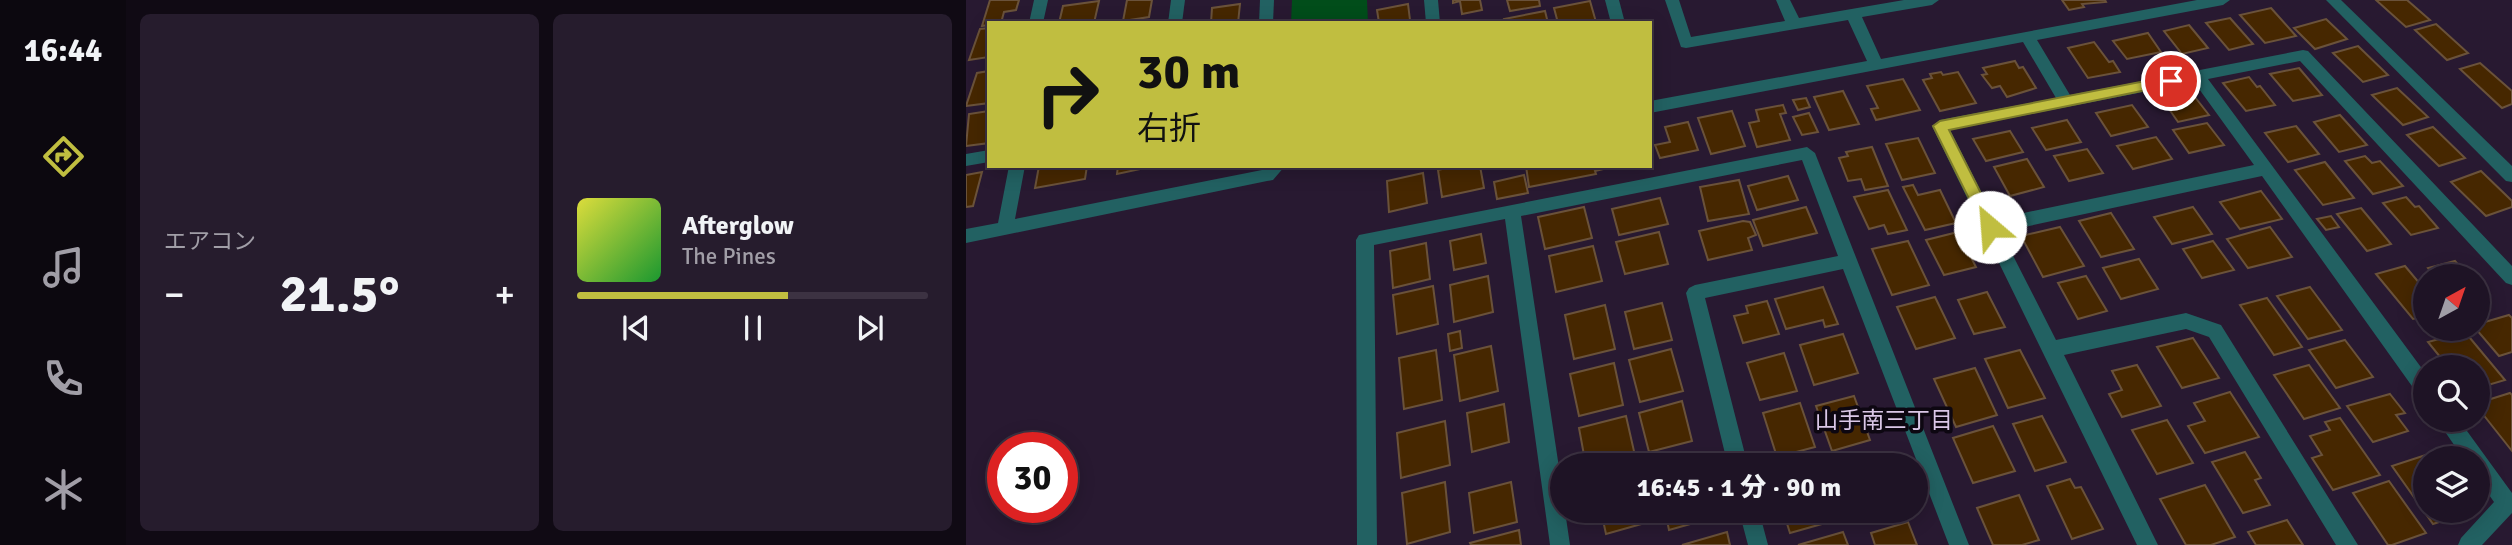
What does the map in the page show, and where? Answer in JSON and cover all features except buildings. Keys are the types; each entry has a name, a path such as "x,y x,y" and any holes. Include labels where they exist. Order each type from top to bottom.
{"street":[{"path":"1036,21 1041,0"},
{"path":"1175,21 1178,0"},
{"path":"1266,21 1267,0"},
{"path":"1432,0 1433,21"},
{"path":"1612,0 1617,21"},
{"path":"1672,0 1686,43 1901,3 1932,0"},
{"path":"1783,0 1794,24"},
{"path":"2134,0 2145,15"},
{"path":"1652,107 2223,0"},
{"path":"2333,0 2512,176"},
{"path":"1853,14 1877,65"},
{"path":"2027,36 2066,102"},
{"path":"2148,545 1940,126 2303,55 2512,278"},
{"path":"2198,76 2413,372"},
{"path":"1367,545 1365,240 1807,153 1959,545"},
{"path":"966,160 987,156"},
{"path":"1005,228 1017,168"},
{"path":"966,236 1267,175 1275,168"},
{"path":"1641,168 1645,185"},
{"path":"1990,227 2265,169"},
{"path":"1512,211 1560,545"},
{"path":"1735,453 1695,293 1848,261"},
{"path":"2050,350 2186,321 2215,331 2348,545"},
{"path":"2490,479 2507,503 2490,521"},
{"path":"1752,523 1758,545"},
{"path":"2468,545 2488,523"}],"green space":[{"path":"1292,0 1367,0 1368,21 1291,21"}],"district":[{"name":"山手南三丁目","path":"1884,420"}],"route":[{"path":"1990,227 1940,126 2171,81"}]}
